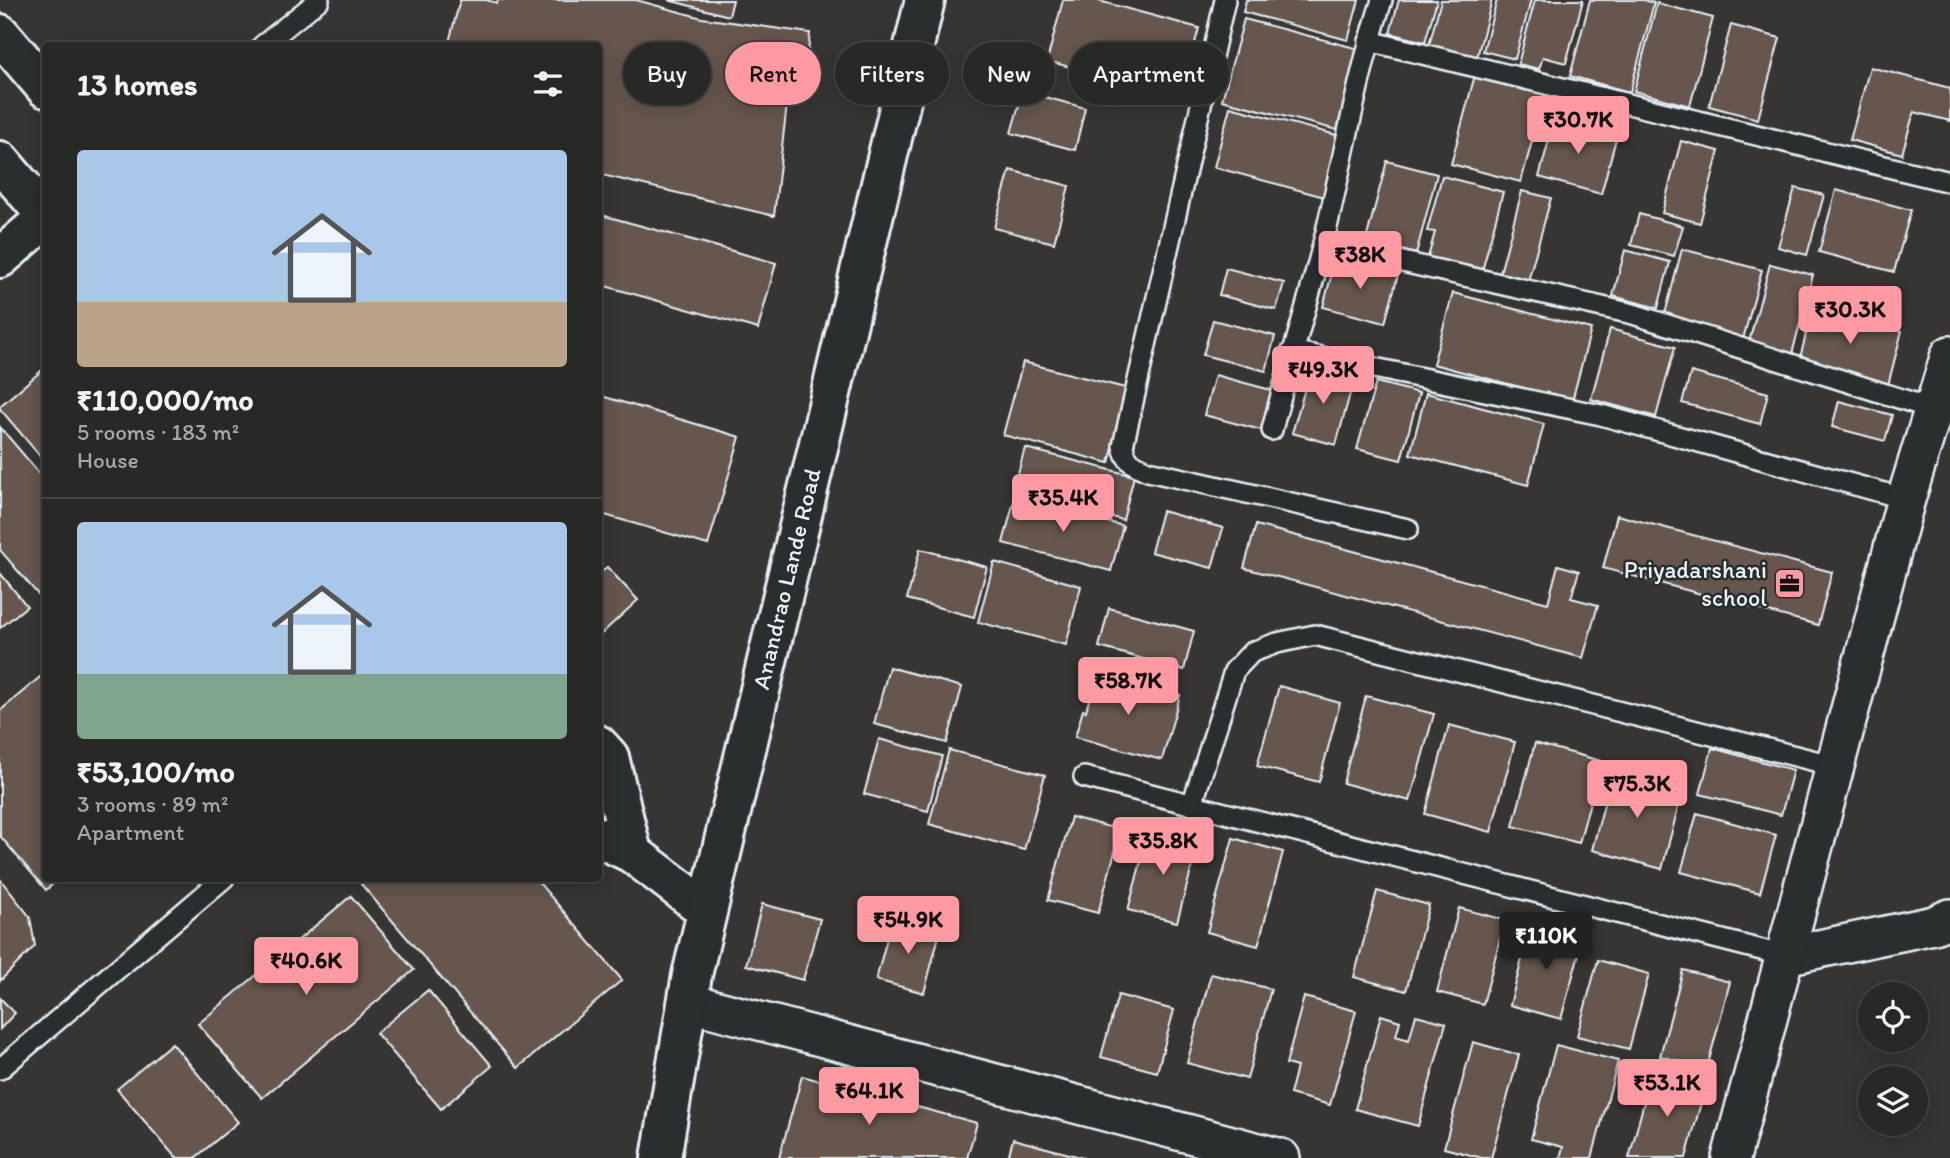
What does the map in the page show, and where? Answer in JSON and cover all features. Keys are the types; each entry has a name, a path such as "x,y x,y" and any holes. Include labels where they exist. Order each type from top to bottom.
{"main road":[{"name":"Anandrao Lande Road","path":"660,1158 687,1002 707,910 925,0"},
{"path":"0,34 42,83"},
{"path":"0,160 42,211"},
{"path":"0,258 42,220"},
{"path":"602,749 609,757 632,853"},
{"path":"602,839 632,853 707,910"}],"street":[{"path":"1731,1158 1906,499 1941,412 1950,355"},
{"path":"1785,956 1934,925 1950,918"},
{"path":"687,1002 1282,1158"}],"lane":[{"path":"1225,0 1123,446 1125,457 1133,465 1148,471 1408,529"},
{"path":"1272,430 1323,244 1369,41 1382,0"},
{"path":"266,42 310,3"},
{"path":"1369,41 1950,182"},
{"path":"1323,244 1633,314 1941,412"},
{"path":"1292,351 1601,415 1906,499"},
{"path":"1192,805 1234,671 1252,652 1277,643 1315,635 1835,766"},
{"path":"1084,777 1785,956"},
{"path":"0,1069 220,882"}],"building":[{"path":"460,0 486,0 497,3 498,0 636,0 702,18 810,33 809,42 725,42 725,105 787,105 774,216 602,175 602,42 449,42"},
{"path":"668,0 733,0 729,16"},
{"path":"1063,0 1095,0 1199,28 1195,42 1069,42 1069,67 1055,63 1055,42 1052,42"},
{"path":"1246,0 1359,0 1348,40 1243,12"},
{"path":"1399,0 1437,0 1425,42 1390,33"},
{"path":"1441,0 1492,0 1477,57 1429,45"},
{"path":"1497,0 1531,0 1515,59 1483,51"},
{"path":"1535,0 1583,0 1566,63 1543,57 1539,69 1518,64"},
{"path":"1590,0 1644,0 1654,3 1630,92 1570,76"},
{"path":"1657,3 1713,18 1690,106 1634,91"},
{"path":"1244,19 1359,49 1337,130 1229,102 1229,74"},
{"path":"1731,25 1780,38 1758,119 1709,106"},
{"path":"1870,67 1950,88 1950,121 1914,112 1902,154 1850,140"},
{"path":"1475,75 1545,93 1521,182 1451,164"},
{"path":"1055,100 1085,108 1075,150 1011,133 1019,105 1055,105"},
{"path":"1230,107 1344,137 1328,198 1214,167"},
{"path":"1555,118 1617,135 1601,194 1539,177"},
{"path":"1681,141 1719,151 1700,223 1662,213"},
{"path":"1387,161 1437,174 1416,254 1366,240"},
{"path":"1010,170 1069,186 1054,243 994,228"},
{"path":"1442,176 1503,192 1481,275 1427,261 1435,232 1427,231"},
{"path":"1795,188 1824,195 1807,255 1778,247"},
{"path":"1836,190 1911,210 1894,272 1819,252"},
{"path":"1522,191 1551,198 1528,281 1500,273"},
{"path":"1639,214 1683,226 1674,256 1631,245"},
{"path":"602,215 776,263 758,329 602,285"},
{"path":"1682,249 1762,270 1743,339 1664,318"},
{"path":"1625,250 1670,262 1658,308 1613,296"},
{"path":"1336,258 1398,275 1385,323 1323,307"},
{"path":"1770,264 1813,275 1792,354 1749,342"},
{"path":"1226,268 1284,283 1276,310 1219,295"},
{"path":"1453,293 1591,329 1572,401 1433,364"},
{"path":"1813,307 1902,331 1888,385 1799,362"},
{"path":"1213,320 1275,336 1266,371 1203,355"},
{"path":"1610,329 1675,347 1656,417 1591,399"},
{"path":"1023,362 1129,389 1109,463 1003,435"},
{"path":"1311,368 1354,379 1336,445 1292,433"},
{"path":"42,370 42,458 0,409 0,406"},
{"path":"1691,372 1768,393 1760,424 1682,403"},
{"path":"1215,375 1271,390 1261,430 1204,415"},
{"path":"1376,382 1419,393 1401,460 1357,449"},
{"path":"1426,393 1544,424 1528,485 1410,454"},
{"path":"602,396 740,437 708,545 602,514"},
{"path":"1839,401 1892,415 1885,441 1832,427"},
{"path":"0,427 42,476 42,599 0,550"},
{"path":"1025,448 1134,476 1123,520 1013,491"},
{"path":"1015,497 1123,526 1111,571 1003,543"},
{"path":"1162,511 1223,528 1212,568 1151,552"},
{"path":"1617,515 1832,572 1818,625 1603,568"},
{"path":"1256,525 1548,603 1558,565 1579,571 1571,598 1598,605 1583,658 1244,568"},
{"path":"920,549 987,567 974,617 907,599"},
{"path":"994,562 1081,586 1066,645 978,622"},
{"path":"607,567 638,600 602,633 602,571"},
{"path":"0,573 27,606 0,628"},
{"path":"1109,608 1194,631 1184,670 1099,647"},
{"path":"889,667 962,687 947,743 874,724"},
{"path":"1096,673 1180,695 1162,760 1075,737 1083,710 1086,711"},
{"path":"42,675 42,882 55,882 46,890 0,836 0,711"},
{"path":"1279,686 1340,703 1319,782 1257,766"},
{"path":"1366,696 1434,714 1410,801 1343,783"},
{"path":"1449,725 1515,742 1491,832 1425,814"},
{"path":"879,739 942,756 928,811 864,794"},
{"path":"1535,743 1601,761 1579,843 1513,826"},
{"path":"1712,748 1793,770 1781,815 1700,794"},
{"path":"949,750 1045,775 1024,850 929,824"},
{"path":"1613,770 1683,789 1662,869 1592,850"},
{"path":"1697,813 1776,835 1760,893 1681,872"},
{"path":"1071,817 1121,830 1098,913 1048,900"},
{"path":"1149,832 1198,845 1177,922 1128,910"},
{"path":"1233,838 1283,852 1258,946 1207,932"},
{"path":"0,879 30,917 35,946 0,981"},
{"path":"538,882 622,980 518,1068 361,884"},
{"path":"1377,891 1429,905 1406,991 1354,977"},
{"path":"351,896 414,970 262,1098 198,1024"},
{"path":"762,904 820,919 803,980 746,965"},
{"path":"1459,908 1505,920 1483,1004 1437,992"},
{"path":"892,919 940,932 924,993 876,980"},
{"path":"1531,925 1583,939 1561,1019 1510,1005"},
{"path":"1598,960 1649,974 1629,1049 1577,1036"},
{"path":"1683,970 1730,982 1707,1068 1660,1056"},
{"path":"1211,974 1271,989 1247,1079 1187,1063"},
{"path":"428,990 492,1066 441,1109 376,1033"},
{"path":"1118,995 1174,1010 1157,1072 1101,1057"},
{"path":"1304,997 1356,1011 1330,1105 1290,1094 1297,1067 1286,1064"},
{"path":"0,998 15,1013 0,1029"},
{"path":"1381,1015 1400,1021 1396,1036 1409,1040 1416,1015 1446,1023 1418,1126 1355,1109"},
{"path":"1473,1042 1519,1055 1491,1158 1444,1148"},
{"path":"172,1043 238,1122 195,1158 176,1158 117,1089"},
{"path":"1556,1045 1618,1061 1592,1158 1560,1158 1563,1147 1531,1139"},
{"path":"1652,1073 1705,1088 1686,1158 1629,1158"},
{"path":"802,1076 977,1123 967,1158 779,1158"},
{"path":"1013,1139 1084,1158 1008,1158"}],"place":[{"name":"Priyadarshani school","path":"1790,584"}]}
